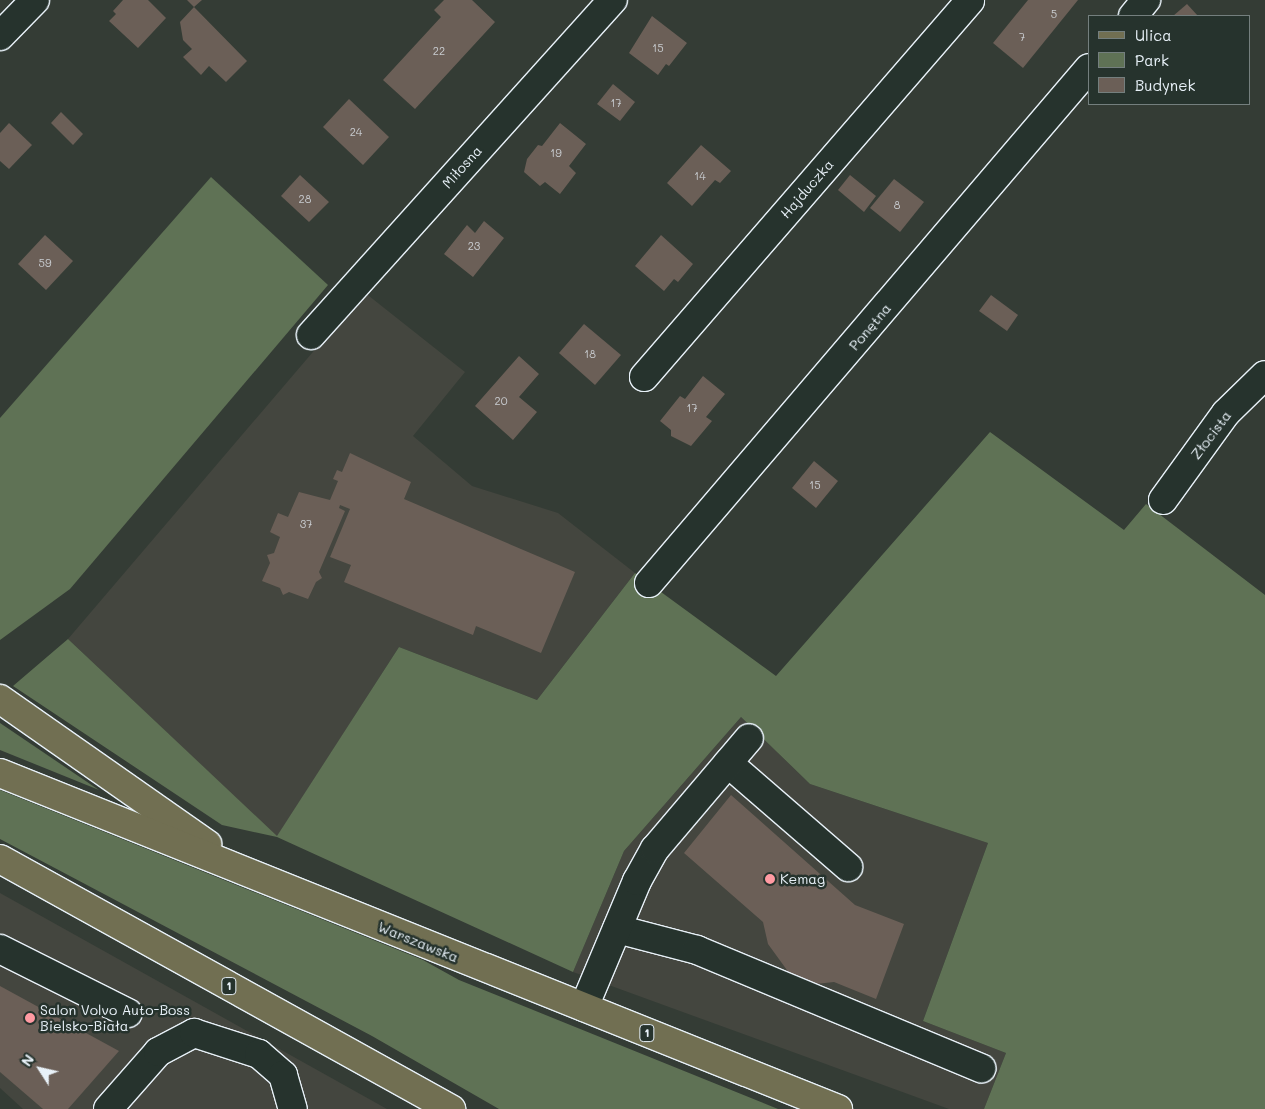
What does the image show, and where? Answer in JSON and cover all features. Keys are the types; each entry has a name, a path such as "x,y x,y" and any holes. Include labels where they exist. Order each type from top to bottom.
{"main road":[{"path":"0,700 243,870"},
{"name":"Warszawska","path":"0,773 838,1109"},
{"name":"1","path":"2,862 451,1109"}],"street":[{"path":"0,36 35,0"},
{"name":"Miłosna","path":"311,335 613,0"},
{"name":"Hajduczka","path":"644,377 970,0"},
{"path":"1134,15 1146,0"},
{"name":"Ponętna","path":"650,583 1088,69"},
{"name":"Złocista","path":"1163,500 1226,413 1265,374"},
{"path":"584,1007 637,881 656,849 749,738"},
{"path":"728,763 848,867"},
{"path":"617,929 697,950 980,1068"},
{"path":"0,949 128,1013"},
{"path":"108,1109 158,1052 194,1033 260,1054 283,1075 293,1109"}],"shaded area":[{"path":"364,292 465,372 413,436 472,486 558,513 635,573 537,700 399,647 277,837 68,639"},
{"path":"741,717 810,784 988,843 923,1021 1006,1053 984,1109 949,1109 573,972 624,851"},
{"path":"0,893 387,1109 23,1109 0,1088"}],"green space":[{"path":"211,177 328,285 70,589 0,640 0,418"},
{"path":"990,432 1124,530 1146,504 1265,595 1265,1109 984,1109 1006,1053 923,1021 988,843 810,784 741,717 624,851 573,972 277,837 222,825 13,686 68,639 277,836 399,647 537,700 635,573 776,676"},
{"path":"0,723 99,790 0,750"},
{"path":"0,790 423,960 459,980 778,1109 499,1109 372,1036 0,839"}],"building":[{"path":"123,0 148,0 166,18 138,48 109,21 116,14 113,11"},
{"path":"187,0 202,0 194,7"},
{"path":"444,0 472,0 495,22 415,109 383,80 441,17 434,10"},
{"path":"1028,0 1078,0 1023,68 993,43"},
{"path":"1187,4 1197,15 1174,15"},
{"path":"194,7 247,61 226,82 209,66 201,75 183,57 192,49 183,40 180,22"},
{"path":"652,16 687,43 669,66 666,64 658,75 629,53"},
{"path":"613,84 635,102 620,121 597,104"},
{"path":"349,99 389,137 363,165 323,127"},
{"path":"61,112 83,134 73,145 51,123"},
{"path":"9,123 32,145 9,169 0,161 0,133"},
{"path":"560,123 586,144 569,166 576,173 560,194 545,182 540,186 524,172 527,159 538,145 542,146"},
{"path":"701,145 731,171 720,183 715,180 692,206 667,183"},
{"path":"300,175 329,202 309,222 281,196"},
{"path":"850,175 876,196 864,212 838,190"},
{"path":"894,179 924,202 900,232 870,208"},
{"path":"484,221 504,238 473,277 444,254 467,225 475,233"},
{"path":"45,235 73,261 46,290 18,264"},
{"path":"661,235 693,264 678,282 674,279 664,291 635,266"},
{"path":"991,295 1018,315 1007,331 979,311"},
{"path":"584,324 621,355 595,385 559,353"},
{"path":"519,356 539,374 519,397 537,412 513,440 475,406"},
{"path":"703,376 725,394 706,417 712,421 691,446 671,436 671,430 660,421 680,396 685,399"},
{"path":"350,453 411,482 404,499 575,572 541,653 476,626 473,635 344,582 351,565 330,557 350,509 340,505 339,508 345,511 319,572 322,578 316,582 308,599 289,592 283,595 280,588 262,581 270,563 267,555 274,553 280,537 270,532 278,513 288,517 299,492 330,500 338,481 333,479 337,470 342,472"},
{"path":"814,461 838,481 816,508 792,488"},
{"name":"Kemag","path":"731,795 855,905 904,924 876,999 834,982 806,985 792,977 768,944 763,922 684,853"},
{"name":"Salon Volvo Auto-Boss Bielsko-Biała","path":"0,986 119,1051 68,1109 43,1109 0,1072"}],"place":[{"name":"Kemag","path":"770,879"},
{"name":"Salon Volvo Auto-Boss Bielsko-Biała","path":"30,1018"}]}
